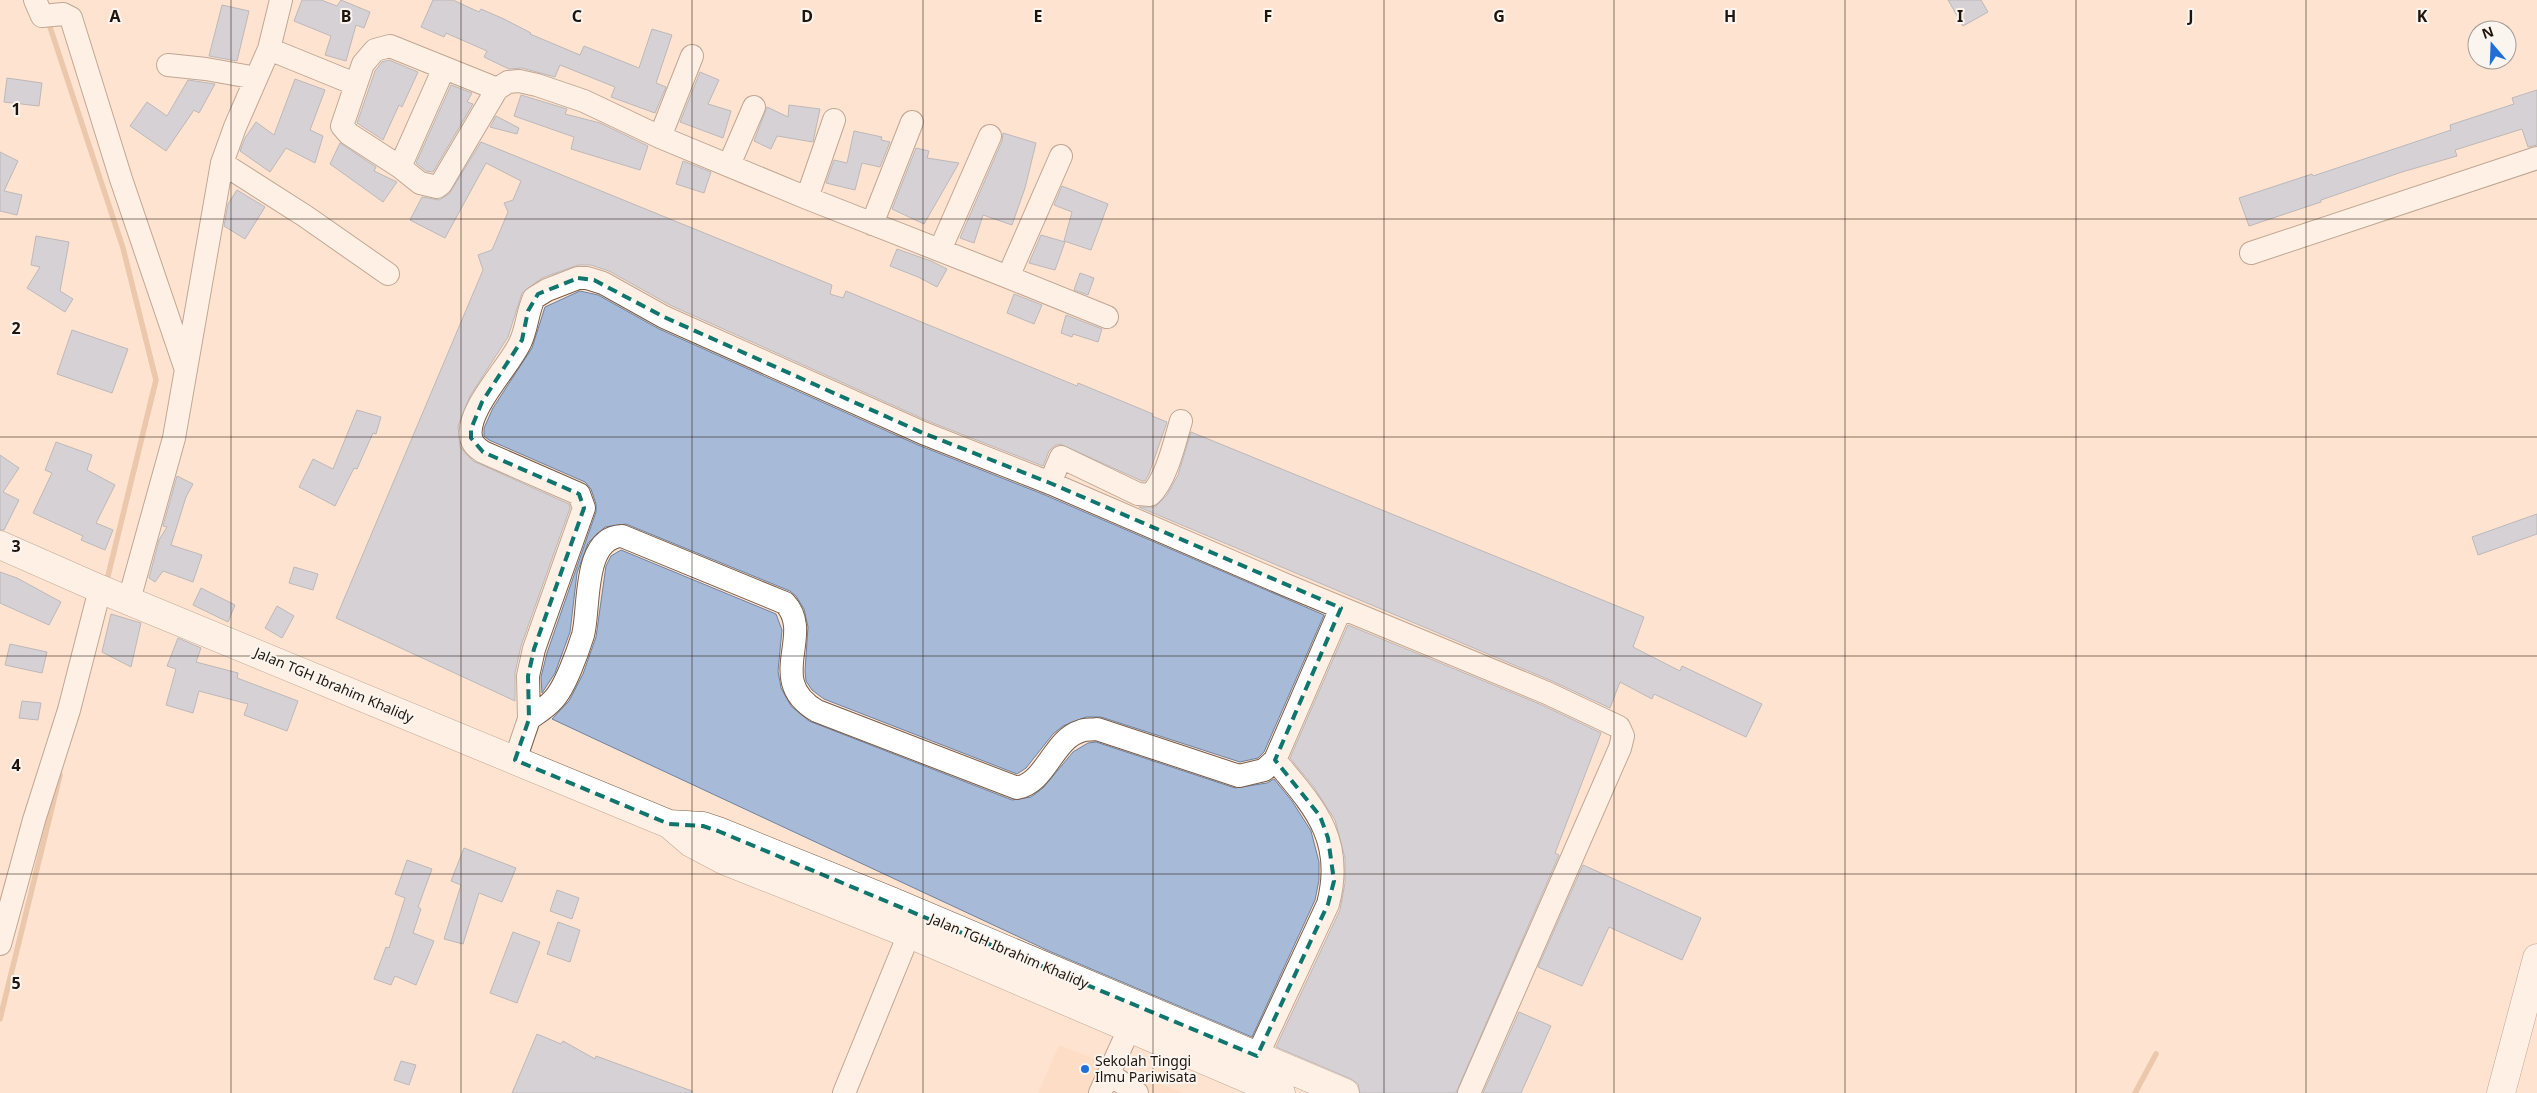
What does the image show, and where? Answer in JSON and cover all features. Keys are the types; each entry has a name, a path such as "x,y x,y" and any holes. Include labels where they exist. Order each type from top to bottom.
{"main road":[{"name":"Jalan TGH Ibrahim Khalidy","path":"0,546 669,824 691,843 723,860 909,934 1281,1093"},
{"name":"Jalan TGH Ibrahim Khalidy","path":"669,824 686,823 718,831 891,901 1345,1093"},
{"path":"2501,1093 2537,958"}],"street":[{"path":"0,944 34,820 69,710 174,438 222,163 269,49 281,0"},
{"path":"48,11 68,16 73,23 121,179 186,370"},
{"path":"496,89 400,49 383,47 370,54 362,64 345,114 343,129 427,187 437,187 442,184 496,89 508,82 519,81 537,85 584,101 660,137 807,198 1107,316"},
{"path":"269,49 355,84"},
{"path":"660,137 692,56"},
{"path":"168,65 206,68 256,78"},
{"path":"400,167 444,68"},
{"path":"729,165 754,107"},
{"path":"807,198 834,120"},
{"path":"872,224 912,122"},
{"path":"940,250 990,136"},
{"path":"1008,277 1061,156"},
{"path":"2252,253 2537,158"},
{"path":"222,163 305,216 388,274"},
{"path":"515,760 529,719 529,666 584,508 579,494 483,452 475,446 471,438 471,429 482,402 522,340 534,298 547,290 578,278 587,278 603,283 664,317 923,434 1050,483 1616,724 1622,732 1622,740 1611,768 1469,1093"},
{"path":"1050,483 1061,457 1138,494 1150,495 1157,487 1171,454 1181,421"},
{"path":"529,719 553,700 561,689 583,634 585,605 594,563 605,544 611,538 622,536 785,603 791,612 794,624 791,674 796,695 803,703 817,711 1017,788 1029,783 1069,737 1081,731 1096,730 1239,776 1264,770 1275,760 1340,608"},
{"path":"1258,1056 1328,904 1334,881 1331,852 1320,816 1275,760"},
{"path":"844,1093 909,934"},
{"path":"1129,1029 1104,1084 1137,1093"}],"highlighted area":[{"path":"578,278 594,280 664,317 923,433 1050,483 1341,608 1275,760 1320,816 1328,838 1334,881 1328,904 1257,1056 718,831 703,826 669,824 515,760 529,719 528,676 534,649 584,508 579,494 483,452 471,438 471,429 482,402 522,340 528,311 538,294"}],"shaded area":[{"name":"Sekolah Tinggi Ilmu Pariwisata","path":"1059,1045 1184,1093 1038,1093"}],"building":[{"path":"302,0 321,0 337,6 341,0 370,12 364,28 356,25 346,61 325,55 331,36 294,21"},
{"path":"433,0 453,0 479,12 481,9 504,19 530,34 580,55 584,46 639,68 652,29 672,35 656,83 666,87 655,113 611,97 615,87 560,65 555,77 522,68 509,69 484,57 487,51 446,33 444,37 421,27"},
{"path":"1948,0 1981,0 1988,12 1963,26"},
{"path":"222,5 249,11 237,61 209,56"},
{"path":"389,60 418,72 402,107 399,105 383,140 357,123 375,71 382,62"},
{"path":"700,72 719,80 708,104 731,111 723,138 680,122"},
{"path":"7,78 42,83 39,106 4,102"},
{"path":"295,79 325,90 310,130 323,136 315,163 286,148 270,172 240,151 245,138 256,122 274,135"},
{"path":"188,80 215,84 199,113 194,110 166,151 130,126 147,102 167,116"},
{"path":"451,85 472,93 467,102 473,104 433,172 426,171 416,163"},
{"path":"2537,90 2537,145 2528,147 2522,129 2455,150 2457,156 2402,172 2249,226 2239,198 2312,174 2313,176 2451,130 2450,125 2514,104 2512,98"},
{"path":"521,95 567,109 565,114 600,123 648,146 640,170 571,149 574,137 514,116"},
{"path":"789,105 820,109 813,142 777,136 771,149 754,141 767,107 788,117"},
{"path":"496,116 519,128 517,134 490,127"},
{"path":"854,131 882,137 881,140 890,142 880,167 862,163 855,190 826,183 834,160 847,163"},
{"path":"1003,133 1036,143 1025,188 1012,225 983,215 974,243 960,238 1002,141"},
{"path":"481,142 832,285 830,294 843,298 846,291 1077,386 1078,383 1153,414 1152,416 1167,422 1149,474 1145,481 1142,481 1060,444 1054,446 1049,451 1043,466 928,421 670,305 609,271 591,265 578,265 542,278 522,293 508,337 470,396 458,426 460,447 473,461 569,504 570,508 521,646 515,673 515,701 336,618 483,270 478,255 492,250 508,212 504,203 513,200 521,181 486,163 445,238 410,220 422,197 439,200 449,194"},
{"path":"340,143 376,167 374,171 397,182 383,202 330,164"},
{"path":"916,148 929,151 927,158 959,163 924,224 892,209"},
{"path":"0,152 18,161 4,191 22,195 17,215 0,211"},
{"path":"683,161 711,172 704,193 676,184"},
{"path":"1062,186 1108,204 1091,250 1064,241 1072,212 1054,205"},
{"path":"237,190 265,207 245,239 224,226 228,204"},
{"path":"1041,235 1065,242 1055,270 1029,263"},
{"path":"36,236 69,242 60,291 73,299 65,312 27,288 40,267 31,265"},
{"path":"897,249 947,269 937,287 890,266"},
{"path":"1080,273 1094,278 1088,295 1074,290"},
{"path":"580,291 598,295 659,329 918,445 1045,495 1324,615 1264,752 1258,758 1240,762 1101,717 1086,717 1063,726 1053,734 1026,768 1017,774 824,699 812,690 806,681 808,627 804,609 796,596 790,591 626,524 605,527 588,543 577,573 570,632 555,673 542,693 541,677 547,653 596,512 596,504 591,489 585,482 489,440 484,436 484,428 493,408 532,348 545,307"},
{"path":"1014,294 1042,305 1034,324 1007,313"},
{"path":"1066,315 1102,329 1098,342 1073,334 1072,337 1061,333"},
{"path":"72,330 128,349 112,393 57,374"},
{"path":"357,410 381,417 376,434 373,433 357,469 354,468 335,506 299,487 313,459 333,469"},
{"path":"1191,432 1644,617 1633,647 1680,671 1682,666 1762,704 1746,737 1654,694 1652,699 1620,682 1610,708 1552,681 1139,507 1155,507 1167,495 1178,475"},
{"path":"56,442 92,455 87,470 115,485 96,523 113,530 105,550 81,540 83,536 33,513 52,473 45,470"},
{"path":"0,455 19,468 3,492 19,500 4,530 0,530"},
{"path":"177,476 193,484 186,497 171,545 202,555 193,582 163,571 155,582 149,578 159,540 167,527 163,526"},
{"path":"2537,514 2537,534 2478,555 2472,537"},
{"path":"621,550 776,614 782,630 778,671 781,688 791,706 809,721 1012,800 1031,797 1043,788 1073,752 1088,743 1096,742 1235,788 1267,783 1274,779 1292,801 1311,831 1319,862 1319,880 1315,900 1252,1037 1049,951 552,719 569,701 583,674 596,637 606,566 611,556"},
{"path":"294,567 318,574 313,590 289,583"},
{"path":"0,572 17,578 61,602 49,625 0,603"},
{"path":"201,588 235,605 228,622 193,605"},
{"path":"277,606 294,616 282,638 265,628"},
{"path":"111,614 141,623 131,667 102,652"},
{"path":"1348,625 1542,705 1601,733 1555,853 1559,855 1456,1093 1360,1093 1358,1084 1351,1079 1276,1047 1340,910 1345,883 1345,858 1335,820 1313,786 1290,758"},
{"path":"178,638 201,648 196,662 238,673 237,678 298,701 287,731 244,715 248,704 199,691 193,713 166,705 176,669 167,666"},
{"path":"10,644 47,652 42,673 5,665"},
{"path":"22,701 41,703 38,720 19,718"},
{"path":"464,848 516,868 502,902 479,893 463,944 444,939 461,885 451,881"},
{"path":"407,860 432,869 418,907 421,909 413,933 434,941 416,985 395,976 391,985 374,979 386,947 389,948 405,898 395,894"},
{"path":"1583,865 1701,918 1682,960 1609,927 1582,986 1538,967"},
{"path":"557,890 579,898 572,919 550,911"},
{"path":"558,922 580,930 570,962 547,954"},
{"path":"513,932 540,942 517,1003 490,993"},
{"path":"1519,1012 1551,1026 1521,1093 1483,1093"},
{"path":"537,1034 561,1044 563,1041 595,1059 596,1056 692,1091 692,1093 512,1093"},
{"path":"401,1061 416,1065 409,1085 394,1080"}],"waterway":[{"path":"48,21 123,248 156,380 106,584"},
{"path":"0,1019 60,775"},
{"path":"2135,1093 2156,1054"}],"place":[{"name":"Sekolah Tinggi Ilmu Pariwisata","path":"1085,1069"}]}
